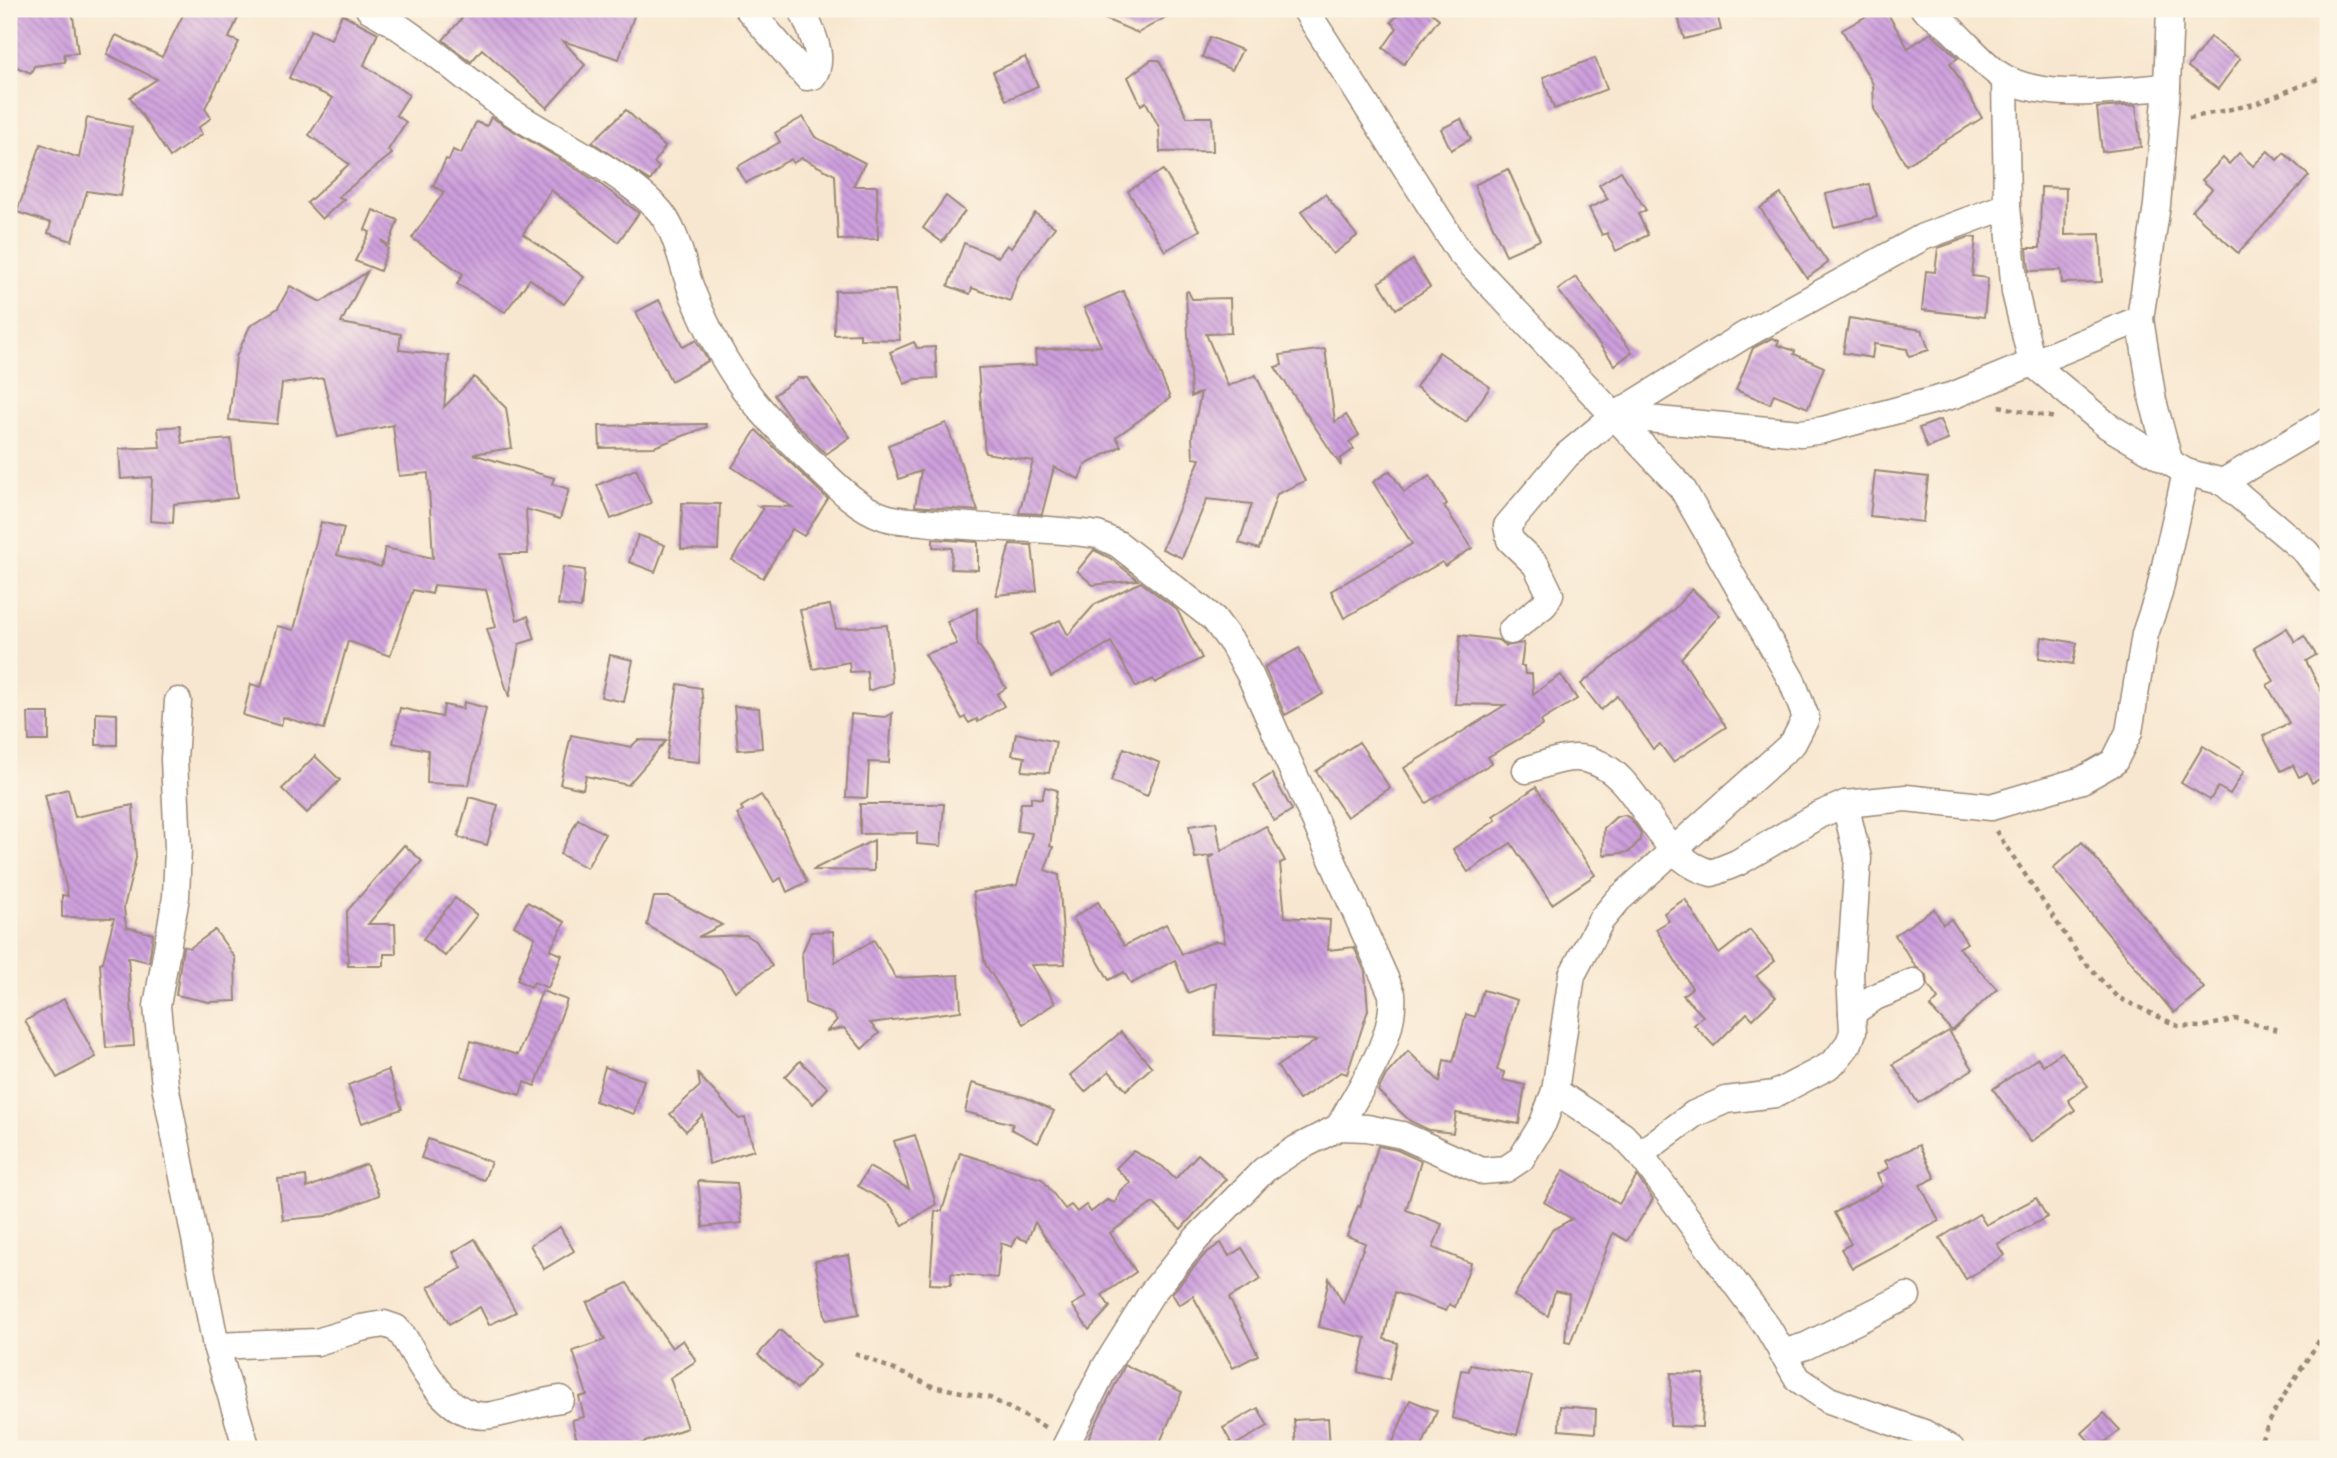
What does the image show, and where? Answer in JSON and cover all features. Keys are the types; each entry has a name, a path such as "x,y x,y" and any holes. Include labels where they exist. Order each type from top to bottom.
{"street":[{"path":"369,9 415,37 457,73 501,105 588,159 658,208 670,229 693,294 728,369 752,403 776,429 864,508 884,517 945,525 1098,534 1118,544 1214,620 1232,643 1250,675 1392,994 1392,1011 1384,1041 1339,1127 1264,1170 1197,1238 1151,1294 1104,1369 1066,1445"},
{"path":"748,9 776,38 798,71 807,77 813,76 818,70 817,48 803,9"},
{"path":"1305,9 1459,251 1692,503 1792,681 1806,718 1800,734 1784,754 1672,850 1601,920 1578,961 1570,988 1555,1091 1543,1123 1521,1159 1498,1171 1482,1171 1402,1135 1339,1127"},
{"path":"1924,9 1940,19 1980,59 2006,79 2019,85 2074,91 2167,88"},
{"path":"1527,770 1584,759 1609,770 1623,782 1672,850 1700,869 1717,873 1819,815 1845,804 1906,798 1980,807 2001,805 2082,780 2106,768 2121,753 2129,732 2145,634 2159,593 2177,466 2152,401 2140,319 2157,205 2167,88 2170,9"},
{"path":"2006,79 2007,205 2015,292 2032,363 2108,426 2177,466 2223,482 2306,552 2328,578"},
{"path":"1511,631 1544,606 1550,594 1536,565 1510,540 1507,526 1567,456 1614,416 1743,336 1923,237 2007,205"},
{"path":"1614,416 1801,433 1923,405 2140,319"},
{"path":"2223,482 2328,420"},
{"path":"178,701 174,759 178,848 176,897 157,1006 165,1085 216,1346 247,1449"},
{"path":"1640,1154 1694,1114 1726,1100 1775,1094 1832,1064 1852,1037 1851,950 1858,858 1845,804"},
{"path":"1852,1013 1875,997 1913,982"},
{"path":"1555,1091 1622,1135 1640,1154 1768,1328 1798,1379 1812,1391 1859,1412 1924,1433 1951,1449"},
{"path":"1782,1353 1806,1346 1907,1296"},
{"path":"216,1346 317,1342 361,1328 384,1324 396,1328 404,1336 444,1398 464,1411 490,1416 533,1402 561,1399"}],"path":[{"path":"2164,122 2255,104 2328,75"},
{"path":"1994,404 2058,418"},
{"path":"1980,807 2080,957 2117,997 2178,1026 2202,1027 2236,1019 2282,1031"},
{"path":"2257,1449 2276,1408 2319,1341 2328,1333"},
{"path":"855,1353 932,1386 990,1398 1066,1445"}],"building":[{"path":"9,9 72,9 78,53 64,54 65,62 34,66 31,73 9,64"},
{"path":"186,9 242,9 229,38 239,42 205,108 211,118 198,128 202,134 170,157 130,97 157,79 107,54 116,35 162,57"},
{"path":"470,9 622,9 635,13 619,59 563,41 585,65 547,108 482,49 471,62 443,40"},
{"path":"1081,9 1180,9 1138,33"},
{"path":"1404,9 1427,9 1439,19 1404,64 1383,48 1397,28 1391,22"},
{"path":"1676,9 1716,9 1721,30 1684,39"},
{"path":"1879,9 1885,9 1908,48 1931,33 1958,58 1950,63 1982,118 1906,165 1874,109 1873,84 1842,30"},
{"path":"342,14 378,33 364,65 409,95 396,115 406,122 388,150 392,154 338,197 344,199 322,219 307,203 349,164 309,135 333,98 289,78 311,30 331,39"},
{"path":"1210,37 1242,50 1232,70 1202,57"},
{"path":"2210,37 2240,59 2218,89 2188,67"},
{"path":"1025,57 1038,86 1006,100 993,72"},
{"path":"1595,58 1607,89 1554,109 1543,77"},
{"path":"1151,60 1159,60 1187,117 1212,117 1213,151 1160,152 1159,127 1146,102 1141,105 1128,77"},
{"path":"2136,105 2141,147 2102,152 2097,108"},
{"path":"626,110 665,147 654,163 659,167 650,181 592,142"},
{"path":"491,117 596,181 639,213 618,242 551,190 523,234 584,277 564,304 530,279 505,312 457,284 463,274 412,238 444,192 433,186 446,159 449,160 453,150 461,154 476,122 487,126"},
{"path":"803,117 815,137 865,163 853,186 877,186 878,239 838,240 835,175 802,158 793,163 791,159 746,183 737,167 780,142 775,133"},
{"path":"87,118 132,127 121,196 87,191 72,241 48,233 51,223 17,212 41,144 79,158"},
{"path":"1461,119 1471,139 1451,150 1441,129"},
{"path":"2268,151 2277,160 2284,153 2309,176 2238,253 2192,211 2212,189 2202,180 2223,158 2229,164 2239,153 2253,166"},
{"path":"1508,169 1540,240 1506,255 1474,185"},
{"path":"1163,170 1200,230 1165,251 1128,191"},
{"path":"1621,171 1646,210 1638,214 1648,235 1616,251 1607,233 1602,235 1589,208 1608,199 1599,185"},
{"path":"1869,184 1877,217 1834,227 1826,194"},
{"path":"2041,187 2066,188 2065,235 2100,234 2102,282 2062,283 2061,270 2029,271 2027,248 2040,248"},
{"path":"1325,194 1357,236 1333,254 1301,212"},
{"path":"1781,194 1828,263 1807,278 1760,208"},
{"path":"946,196 965,211 942,242 923,228"},
{"path":"373,210 398,220 389,245 381,240 388,248 380,271 355,261 370,232 365,230"},
{"path":"1035,213 1055,227 1018,277 1010,301 972,288 970,294 948,286 964,243 998,257 1007,245 1011,248"},
{"path":"1969,237 1976,238 1972,276 1988,278 1984,317 1922,310 1926,271 1935,272 1938,248"},
{"path":"1413,260 1430,287 1396,309 1379,282"},
{"path":"367,272 341,323 401,334 399,350 449,356 444,407 474,377 506,408 512,448 473,454 554,478 552,484 569,489 560,519 526,509 528,554 500,554 517,620 528,616 535,639 519,644 509,697 487,629 496,627 486,590 434,585 432,594 413,590 390,656 348,641 324,729 283,717 281,726 243,715 251,684 261,687 277,626 294,630 321,522 344,528 337,555 381,567 385,548 433,558 428,473 399,476 393,425 338,437 323,378 282,384 277,424 229,420 236,357 250,326 278,308 290,286 321,302"},
{"path":"1576,277 1632,352 1615,365 1558,290"},
{"path":"895,290 900,340 860,339 860,334 834,335 835,291"},
{"path":"1123,291 1139,322 1170,398 1116,437 1121,446 1085,465 1079,479 1054,467 1042,514 1019,513 1033,461 985,453 978,368 1036,365 1035,350 1101,346 1084,308"},
{"path":"1188,291 1192,299 1230,298 1231,333 1206,334 1228,386 1256,375 1305,481 1277,494 1259,549 1239,543 1252,504 1207,499 1182,558 1162,549 1200,459 1193,458 1192,436 1201,392 1191,397"},
{"path":"659,300 683,347 696,340 708,361 671,381 636,312"},
{"path":"1849,318 1922,330 1929,350 1909,356 1907,349 1874,344 1872,358 1843,353"},
{"path":"1772,338 1779,341 1777,345 1795,351 1794,354 1824,367 1808,408 1774,394 1770,404 1736,390 1753,348"},
{"path":"914,342 917,348 935,347 937,378 916,379 905,384 890,352"},
{"path":"1325,349 1335,422 1346,415 1359,435 1349,442 1354,449 1340,459 1341,466 1275,367 1282,365 1280,355"},
{"path":"1439,352 1490,387 1466,422 1416,387"},
{"path":"798,378 807,378 850,437 826,454 792,420 774,395"},
{"path":"1940,420 1948,440 1927,448 1919,428"},
{"path":"946,423 978,511 915,506 921,471 899,479 888,445"},
{"path":"706,424 707,427 654,447 600,448 599,426"},
{"path":"180,426 182,443 231,439 237,498 174,504 173,523 150,521 152,477 121,479 119,449 160,447 158,428"},
{"path":"756,430 828,499 804,536 792,529 763,578 732,560 763,509 758,506 792,507 732,467"},
{"path":"636,469 651,503 611,519 597,485"},
{"path":"1390,471 1404,492 1430,476 1447,504 1444,506 1472,548 1445,566 1442,562 1344,618 1331,591 1412,544 1373,482"},
{"path":"1875,471 1928,477 1923,522 1870,516"},
{"path":"682,503 720,504 718,550 681,549"},
{"path":"638,535 665,545 655,572 629,562"},
{"path":"933,539 978,542 978,570 951,569 952,548 933,547"},
{"path":"1010,544 1032,545 1037,591 996,595"},
{"path":"1094,550 1110,558 1138,580 1093,585 1077,571"},
{"path":"563,567 585,570 581,608 558,605"},
{"path":"1141,582 1177,610 1202,658 1155,683 1153,679 1136,687 1111,642 1051,677 1031,634 1060,620 1068,635 1095,604"},
{"path":"1692,589 1720,615 1681,658 1726,727 1673,762 1660,744 1653,749 1617,696 1601,710 1581,684 1673,610"},
{"path":"830,605 836,629 887,625 892,683 868,691 867,671 850,672 849,662 813,669 800,610"},
{"path":"977,608 977,646 1006,688 997,694 1004,706 978,722 977,719 969,723 965,717 962,719 925,654 957,644 947,622"},
{"path":"2287,628 2295,642 2304,636 2316,655 2306,661 2328,704 2328,775 2312,783 2307,773 2299,777 2293,765 2281,771 2263,736 2289,723 2267,685 2274,681 2254,648"},
{"path":"1460,635 1498,640 1506,646 1524,643 1521,666 1524,666 1525,674 1532,674 1533,694 1561,675 1577,699 1541,721 1543,725 1488,757 1492,763 1426,803 1404,768 1505,705 1455,704"},
{"path":"2042,637 2077,643 2073,664 2039,658"},
{"path":"1299,648 1323,694 1285,715 1264,667"},
{"path":"610,655 633,660 624,702 601,697"},
{"path":"678,684 701,688 703,704 699,762 666,759"},
{"path":"464,702 486,708 469,785 427,783 428,750 393,743 400,708 442,717 444,705 463,709"},
{"path":"734,706 759,708 762,748 738,750"},
{"path":"28,713 49,713 49,741 29,741"},
{"path":"96,713 117,714 117,745 96,745"},
{"path":"892,713 889,763 869,762 867,798 846,797 851,714 885,717"},
{"path":"1016,733 1056,742 1049,773 1022,771 1025,757 1012,755"},
{"path":"571,735 631,747 638,740 666,741 628,785 586,776 583,789 560,784"},
{"path":"1359,742 1390,788 1347,817 1316,771"},
{"path":"2203,746 2244,771 2230,794 2218,787 2210,800 2181,783"},
{"path":"1124,748 1160,763 1147,796 1111,781"},
{"path":"315,756 340,780 307,813 282,789"},
{"path":"1272,774 1292,810 1274,821 1254,785"},
{"path":"1045,787 1057,790 1050,846 1053,847 1045,870 1059,875 1065,964 1031,965 1055,1003 1023,1024 985,964 973,892 1017,885 1032,833 1017,831 1021,803 1031,803 1031,797 1042,799"},
{"path":"1536,787 1595,875 1552,904 1511,843 1468,872 1453,849 1496,820 1493,816"},
{"path":"68,789 75,817 133,805 136,858 124,907 126,927 153,934 149,962 128,957 134,1046 106,1048 100,963 103,962 114,918 62,917 62,895 68,896 45,795"},
{"path":"761,795 779,822 807,882 787,892 781,878 774,882 737,814 743,810 741,807"},
{"path":"469,797 498,805 487,845 458,837"},
{"path":"860,804 944,804 941,846 917,844 917,833 860,834"},
{"path":"1624,815 1630,818 1641,833 1640,840 1629,852 1603,855 1604,828 1616,817"},
{"path":"578,819 605,834 587,868 560,854"},
{"path":"1216,822 1221,851 1266,826 1285,861 1280,863 1285,917 1330,920 1328,950 1354,947 1365,972 1368,1010 1347,1074 1341,1072 1299,1100 1277,1066 1317,1040 1215,1035 1216,982 1188,993 1175,960 1131,984 1124,972 1109,980 1073,918 1098,902 1124,946 1166,924 1182,954 1216,941 1225,942 1209,858 1215,855 1195,858 1189,826"},
{"path":"874,840 874,871 812,870"},
{"path":"2082,842 2204,988 2174,1013 2053,868"},
{"path":"404,845 422,861 368,924 395,924 396,954 384,954 384,966 348,966 347,911"},
{"path":"654,897 670,897 722,925 698,937 746,935 756,941 772,966 735,991 721,969 647,925"},
{"path":"455,898 477,915 445,956 423,939"},
{"path":"1685,899 1719,954 1750,930 1775,961 1756,976 1776,997 1753,1019 1747,1013 1714,1046 1694,1025 1703,1016 1683,995 1692,988 1656,929 1669,921 1664,913"},
{"path":"527,902 565,922 550,950 562,955 548,988 534,982 531,987 517,980 535,937 514,926"},
{"path":"1934,909 1943,924 1951,919 1967,943 1959,948 1997,989 1952,1031 1930,1007 1938,999 1928,985 1927,976 1916,967 1895,935"},
{"path":"215,930 235,958 236,1001 209,1002 176,995 183,946 190,948"},
{"path":"833,931 835,962 874,940 896,978 959,975 961,1011 870,1023 879,1033 862,1049 844,1028 827,1031 837,1020 832,1014 805,1003 802,953 811,932"},
{"path":"1483,990 1517,1000 1497,1070 1504,1072 1503,1080 1525,1085 1519,1124 1456,1113 1453,1133 1429,1130 1410,1121 1378,1091 1386,1075 1408,1051 1440,1082 1444,1060 1453,1062 1466,1014 1475,1017"},
{"path":"542,991 567,1000 535,1086 524,1082 520,1095 461,1076 471,1041 518,1055"},
{"path":"64,999 96,1057 57,1078 25,1021"},
{"path":"1949,1031 1973,1069 1918,1103 1893,1064"},
{"path":"1121,1032 1152,1067 1126,1090 1109,1071 1085,1092 1070,1075"},
{"path":"2062,1052 2088,1086 2068,1100 2075,1110 2031,1142 1993,1089 2038,1058 2043,1065"},
{"path":"800,1061 828,1088 813,1104 785,1077"},
{"path":"605,1067 644,1080 634,1114 595,1101"},
{"path":"388,1070 402,1109 362,1123 348,1085"},
{"path":"698,1074 739,1119 745,1118 754,1150 709,1164 703,1115 686,1131 670,1114 700,1086"},
{"path":"972,1083 1027,1098 1054,1111 1038,1143 1011,1129 1013,1124 965,1112"},
{"path":"915,1135 936,1204 903,1225 890,1205 858,1186 869,1167 909,1189 894,1141"},
{"path":"428,1139 491,1162 484,1180 421,1158"},
{"path":"1919,1145 1935,1178 1920,1185 1939,1221 1852,1268 1841,1249 1851,1244 1834,1213 1883,1186 1877,1174 1889,1168 1885,1161"},
{"path":"1378,1146 1397,1150 1421,1161 1406,1210 1442,1224 1433,1248 1471,1263 1455,1307 1449,1304 1446,1311 1395,1292 1384,1339 1398,1343 1389,1380 1358,1372 1366,1338 1319,1327 1329,1278 1343,1303 1365,1243 1347,1236 1358,1206 1360,1207"},
{"path":"1133,1151 1162,1166 1175,1179 1198,1154 1226,1179 1181,1229 1153,1203 1110,1233 1136,1272 1102,1295 1110,1307 1089,1330 1072,1305 1086,1297 1035,1222 1027,1241 1017,1237 1012,1247 1001,1243 997,1278 951,1273 951,1285 930,1284 935,1211 942,1211 960,1153 1042,1179 1065,1209 1071,1205 1077,1212 1086,1205 1091,1212 1107,1200 1115,1203 1120,1191 1131,1183 1116,1168"},
{"path":"366,1164 379,1195 326,1216 283,1220 278,1179 306,1176 307,1188"},
{"path":"1564,1170 1619,1204 1637,1176 1653,1199 1627,1241 1613,1233 1570,1343 1565,1342 1569,1294 1555,1291 1548,1316 1514,1296 1552,1230 1572,1219 1544,1202"},
{"path":"698,1181 737,1183 742,1223 703,1227"},
{"path":"2036,1198 2047,1217 1997,1244 2004,1255 1966,1279 1940,1238 1979,1214 1986,1225"},
{"path":"560,1227 574,1251 544,1269 530,1245"},
{"path":"475,1239 516,1312 489,1325 480,1307 449,1324 428,1287 462,1268 453,1252"},
{"path":"1221,1243 1229,1256 1242,1248 1261,1279 1229,1298 1258,1355 1233,1368 1193,1296 1179,1305 1172,1293 1205,1254"},
{"path":"849,1255 859,1314 826,1320 815,1261"},
{"path":"627,1283 672,1348 683,1340 696,1361 670,1378 687,1428 642,1443 637,1449 593,1449 591,1442 578,1445 572,1420 584,1417 579,1397 587,1395 573,1351 605,1340 587,1303"},
{"path":"780,1330 819,1365 797,1389 758,1355"},
{"path":"1125,1365 1182,1392 1157,1449 1083,1449"},
{"path":"1470,1365 1532,1376 1517,1435 1452,1418 1461,1370 1469,1371"},
{"path":"1671,1373 1704,1374 1702,1427 1670,1426"},
{"path":"1410,1400 1437,1411 1421,1449 1390,1449"},
{"path":"1560,1406 1596,1409 1595,1433 1559,1430"},
{"path":"1258,1408 1268,1426 1233,1446 1223,1428"},
{"path":"2104,1413 2120,1430 2096,1449 2082,1433"},
{"path":"1328,1418 1330,1448 1296,1449 1294,1420"}]}
